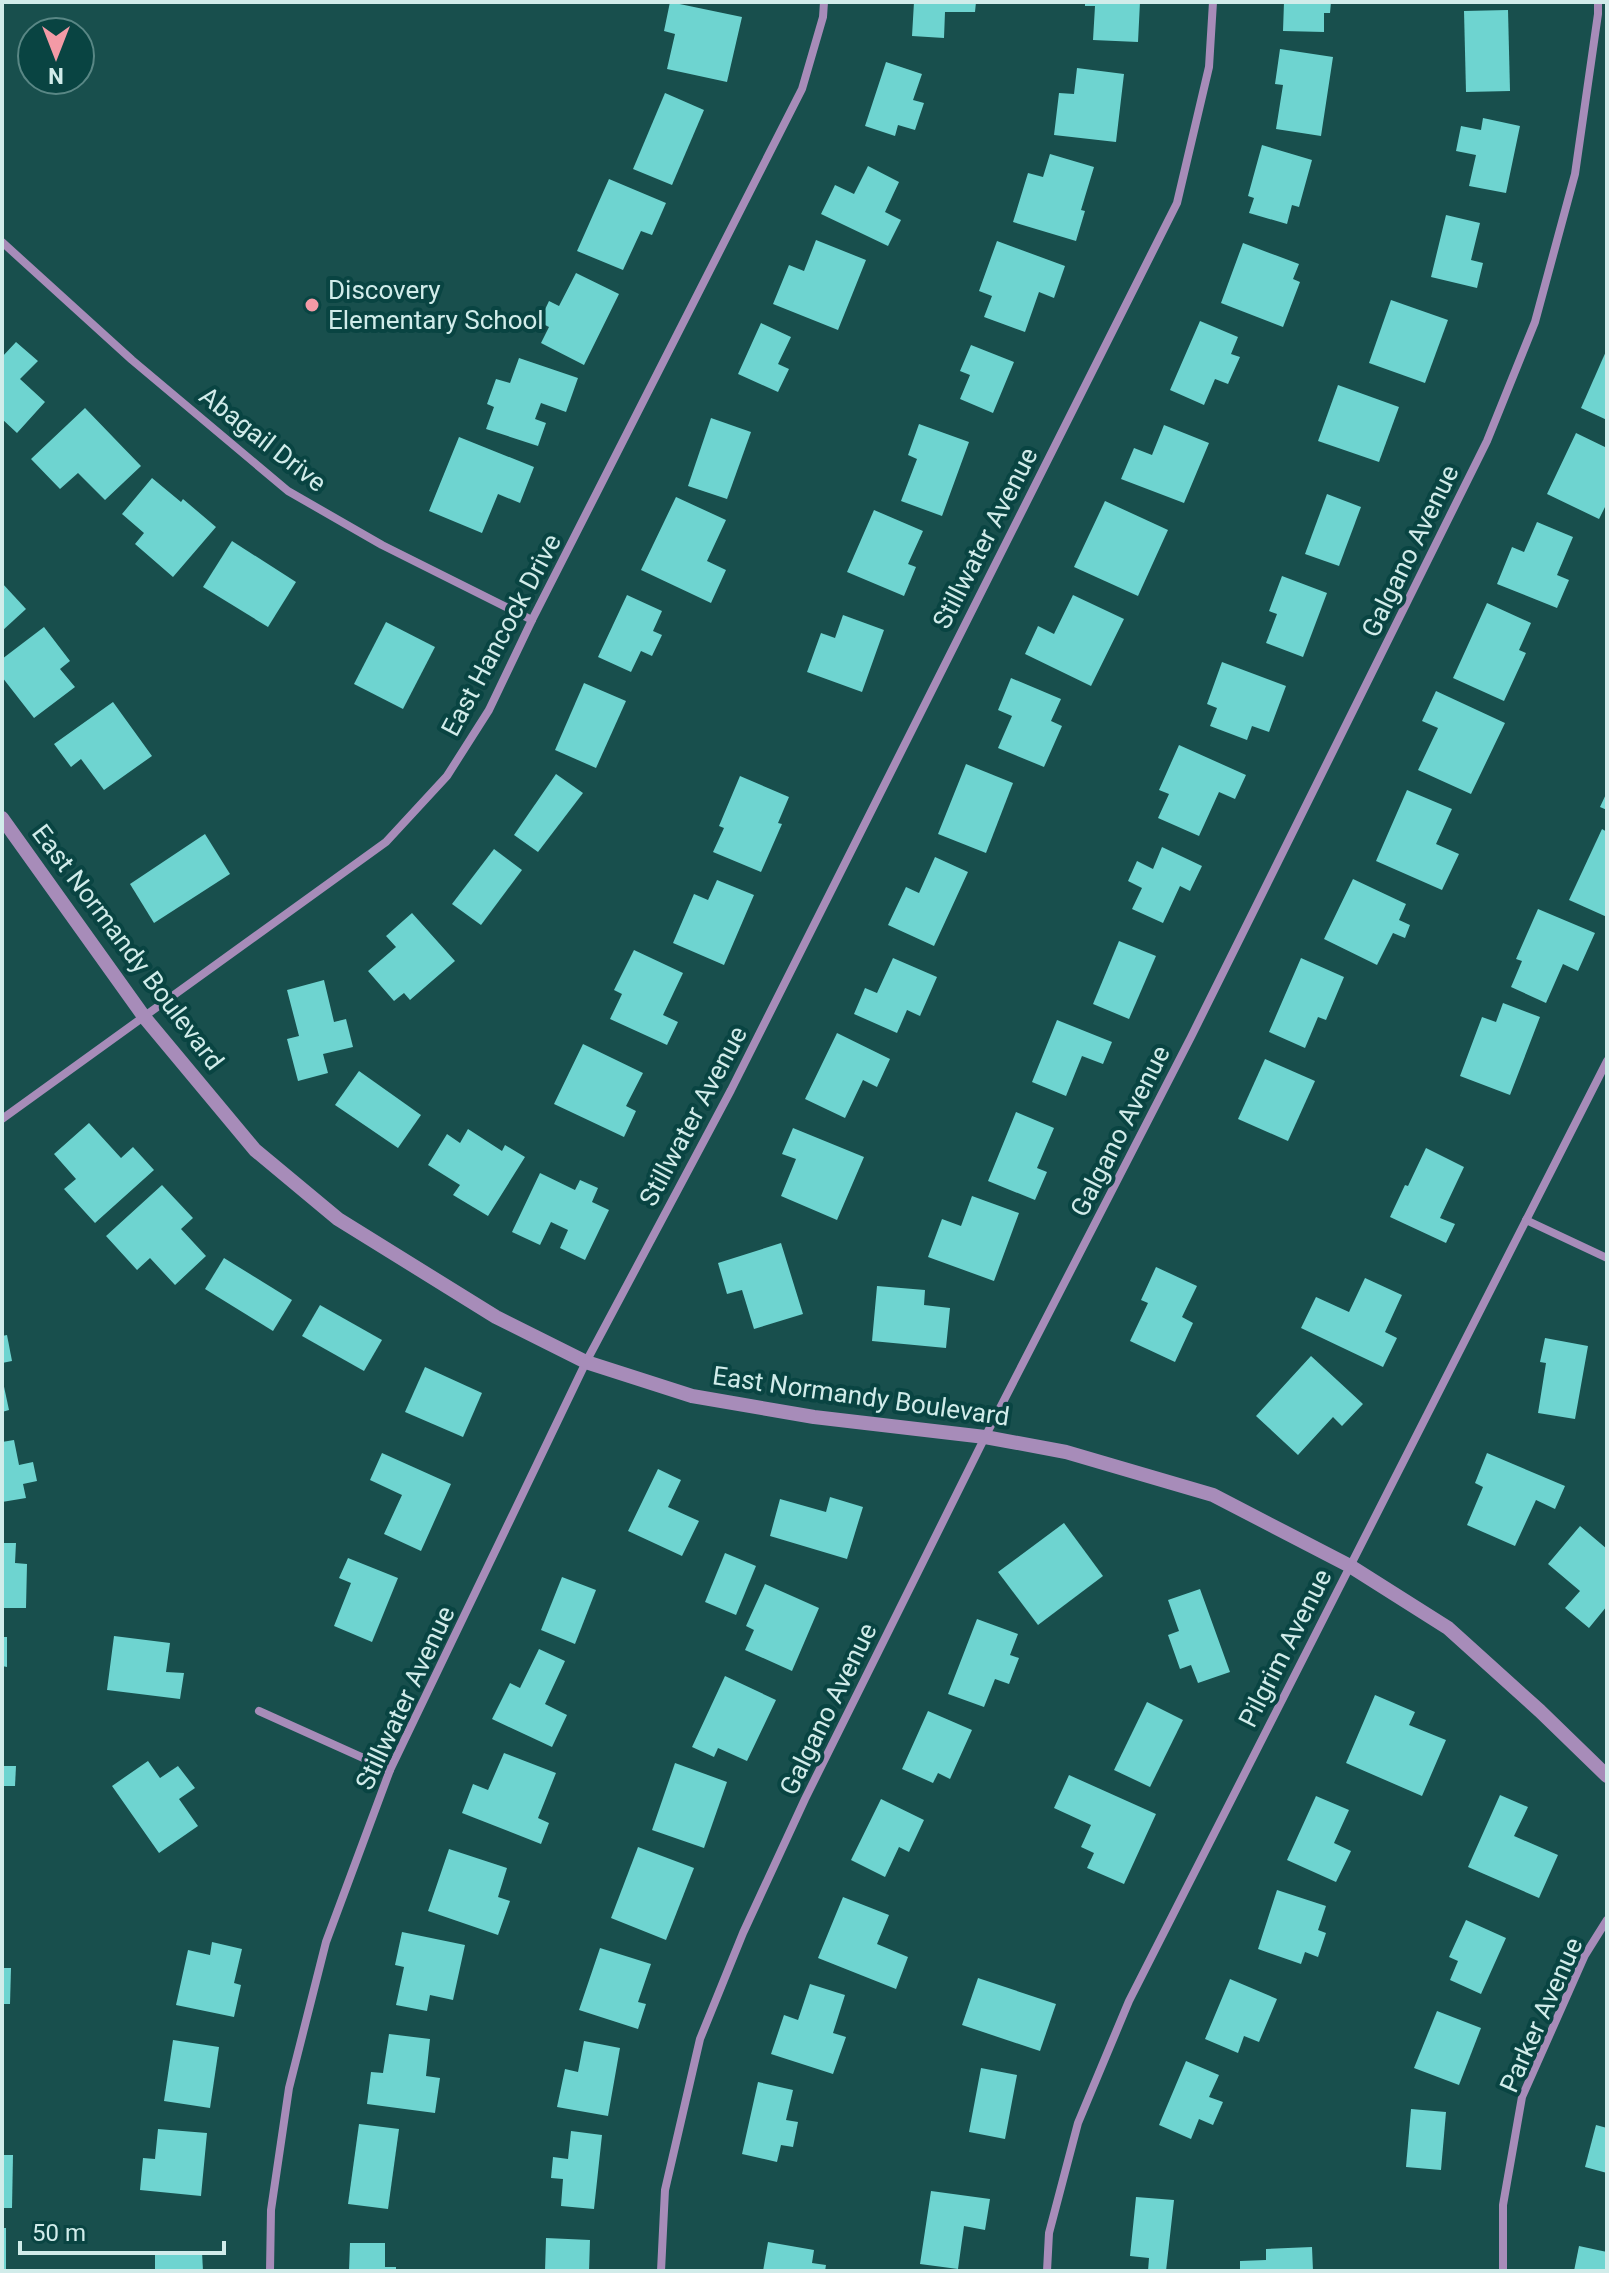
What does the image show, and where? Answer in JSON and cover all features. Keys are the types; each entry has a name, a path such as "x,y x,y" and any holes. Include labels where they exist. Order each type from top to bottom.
{"street":[{"name":"East Hancock Drive","path":"2,1119 386,842 447,776 489,710 802,89 823,17 824,2"},
{"name":"Stillwater Avenue","path":"270,2271 271,2210 289,2088 326,1942 390,1770 586,1362 731,1090 1177,203 1209,67 1213,2"},
{"name":"Galgano Avenue","path":"661,2271 665,2190 700,2039 743,1933 805,1799 985,1437 1191,1037 1487,441 1535,322 1575,174 1598,2"},
{"name":"Abagail Drive","path":"2,242 132,360 288,491 382,545 532,620"},
{"name":"East Normandy Boulevard","path":"2,818 145,1018 255,1150 338,1219 496,1317 586,1362 692,1396 814,1417 985,1437 1066,1452 1213,1495 1350,1566 1448,1628 1607,1776"},
{"name":"Pilgrim Avenue","path":"1047,2271 1049,2233 1078,2123 1129,2001 1607,1061"},
{"path":"1526,1220 1607,1258"},
{"path":"259,1711 390,1770"},
{"name":"Parker Avenue","path":"1503,2271 1503,2205 1522,2097 1585,1955 1607,1920"}],"building":[{"path":"670,2 742,17 727,82 667,69 675,34 664,31"},
{"path":"914,2 976,2 975,12 945,12 944,38 912,36"},
{"path":"1085,2 1140,2 1138,42 1093,40 1095,6 1085,6"},
{"path":"1284,2 1331,2 1330,13 1324,13 1324,32 1283,31"},
{"path":"1508,10 1510,91 1466,92 1464,11"},
{"path":"1280,49 1333,57 1321,136 1276,129 1283,85 1275,84"},
{"path":"886,62 922,74 913,100 924,103 915,130 898,125 895,136 865,126"},
{"path":"1077,68 1124,74 1116,142 1054,135 1059,93 1074,94"},
{"path":"665,93 704,110 672,185 633,169"},
{"path":"1483,118 1520,126 1506,193 1469,186 1476,155 1456,151 1461,126 1481,130"},
{"path":"1262,145 1312,160 1299,207 1292,205 1287,224 1249,213 1254,198 1248,196"},
{"path":"1050,154 1094,167 1081,210 1085,211 1076,241 1013,222 1028,173 1043,177"},
{"path":"868,166 899,182 885,212 901,220 888,246 821,214 835,185 854,194"},
{"path":"609,179 666,203 652,235 641,231 623,270 577,251"},
{"path":"1446,215 1480,223 1471,260 1483,263 1477,288 1431,277"},
{"path":"816,240 866,260 838,330 773,304 789,265 804,271"},
{"path":"997,241 1065,266 1054,298 1039,292 1025,332 984,317 992,296 979,291"},
{"path":"1243,243 1299,264 1293,279 1300,282 1283,327 1221,303"},
{"path":"576,273 619,294 584,365 541,343 549,327 539,322 549,301 559,306"},
{"path":"1391,300 1448,320 1425,383 1369,363"},
{"path":"1200,321 1238,337 1231,354 1240,357 1228,384 1215,379 1204,405 1170,390"},
{"path":"761,323 791,337 778,364 789,369 778,392 738,374"},
{"path":"16,342 38,361 20,379 45,402 17,433 2,419 2,357"},
{"path":"971,345 1014,362 993,413 960,399 970,375 960,371"},
{"path":"1607,349 1607,420 1581,408"},
{"path":"519,358 578,378 566,412 541,403 535,419 546,423 538,446 486,429 494,407 487,404 496,379 510,383"},
{"path":"1338,385 1399,407 1379,462 1318,441"},
{"path":"85,408 141,466 105,500 78,473 60,489 31,459"},
{"path":"711,418 751,432 727,499 688,486"},
{"path":"919,424 969,442 942,516 901,501 917,459 908,455"},
{"path":"1164,425 1209,443 1184,503 1121,479 1134,448 1152,455"},
{"path":"1576,433 1607,448 1607,503 1599,519 1547,494"},
{"path":"459,437 534,467 520,503 498,494 482,533 429,511"},
{"path":"152,478 216,527 173,577 135,544 144,533 122,514"},
{"path":"1327,494 1361,507 1339,566 1305,554"},
{"path":"676,497 726,520 707,561 726,570 711,603 641,570"},
{"path":"1105,501 1168,530 1138,596 1074,567"},
{"path":"874,510 923,531 908,564 916,567 904,596 847,572"},
{"path":"1537,522 1573,537 1557,575 1569,580 1557,608 1497,584 1512,547 1524,552"},
{"path":"232,541 296,582 268,627 203,587"},
{"path":"1282,576 1327,593 1303,657 1266,643 1277,614 1269,611"},
{"path":"2,583 26,609 2,631"},
{"path":"627,595 662,611 653,631 662,635 652,656 641,651 631,672 598,657"},
{"path":"1073,595 1124,619 1091,686 1025,654 1038,626 1054,634"},
{"path":"1487,603 1531,623 1519,650 1526,653 1504,701 1453,678"},
{"path":"843,615 884,630 862,692 807,672 821,633 835,638"},
{"path":"386,622 435,647 403,709 354,684"},
{"path":"44,627 70,661 60,669 75,687 34,718 2,677 2,659"},
{"path":"1222,662 1286,686 1269,732 1252,726 1247,740 1210,726 1217,708 1207,704"},
{"path":"1011,678 1061,699 1051,721 1062,726 1044,767 998,748 1012,716 998,710"},
{"path":"584,683 626,701 596,768 555,750"},
{"path":"1436,691 1505,723 1471,794 1418,770 1438,728 1422,721"},
{"path":"113,702 152,756 104,790 81,759 71,767 54,744"},
{"path":"1179,745 1246,775 1235,799 1219,792 1199,836 1158,818 1169,794 1159,790"},
{"path":"966,764 1013,783 986,853 938,834"},
{"path":"556,774 583,793 538,852 514,835"},
{"path":"740,776 789,797 778,823 782,824 761,872 713,852 724,828 719,826"},
{"path":"1407,790 1452,809 1436,844 1459,854 1442,890 1376,861"},
{"path":"1607,792 1607,810 1600,807"},
{"path":"1602,829 1607,832 1607,917 1569,900"},
{"path":"205,834 230,874 154,923 130,884"},
{"path":"1162,847 1202,866 1190,891 1180,886 1163,923 1132,909 1142,888 1128,881 1137,861 1153,869"},
{"path":"494,849 522,870 481,925 452,904"},
{"path":"935,857 968,872 934,946 888,925 906,887 919,893"},
{"path":"1353,879 1406,904 1399,920 1410,925 1405,938 1393,933 1377,965 1324,939"},
{"path":"717,880 754,895 724,965 673,943 694,894 708,900"},
{"path":"1538,909 1595,933 1578,971 1563,964 1546,1003 1511,987 1522,961 1516,959"},
{"path":"412,913 455,961 410,1000 404,993 394,1001 368,971 396,947 386,936"},
{"path":"1119,941 1156,956 1129,1019 1093,1004"},
{"path":"634,950 683,973 663,1015 678,1022 667,1045 610,1019 622,994 614,990"},
{"path":"893,958 937,977 920,1016 907,1010 897,1033 854,1014 865,988 877,993"},
{"path":"1301,958 1344,977 1326,1020 1318,1017 1305,1048 1269,1032"},
{"path":"324,980 334,1022 346,1019 353,1047 323,1054 328,1073 298,1081 287,1039 299,1036 287,990"},
{"path":"1503,1003 1540,1017 1510,1095 1460,1076 1482,1017 1496,1022"},
{"path":"1057,1020 1112,1042 1103,1064 1082,1056 1066,1096 1032,1082"},
{"path":"837,1033 890,1059 877,1087 863,1080 845,1118 805,1099"},
{"path":"583,1044 643,1073 626,1106 636,1111 624,1137 554,1104"},
{"path":"1265,1059 1315,1081 1288,1141 1238,1119"},
{"path":"359,1071 421,1115 398,1148 335,1105"},
{"path":"1016,1112 1054,1128 1037,1168 1047,1172 1035,1200 988,1181"},
{"path":"89,1123 121,1158 133,1147 154,1170 95,1223 64,1189 76,1179 54,1154"},
{"path":"793,1128 864,1157 837,1220 781,1196 796,1159 782,1154"},
{"path":"468,1129 502,1151 505,1145 525,1157 488,1216 453,1195 460,1185 428,1165 447,1134 460,1143"},
{"path":"1426,1148 1464,1167 1440,1218 1455,1224 1446,1243 1390,1217"},
{"path":"540,1173 575,1190 580,1180 598,1188 592,1202 609,1210 585,1260 560,1248 568,1230 551,1222 540,1245 512,1232"},
{"path":"162,1185 193,1218 181,1229 206,1256 175,1285 150,1258 137,1270 106,1236"},
{"path":"972,1196 1019,1213 994,1281 928,1257 942,1219 961,1226"},
{"path":"781,1243 803,1314 754,1329 742,1290 727,1294 718,1263"},
{"path":"224,1258 292,1300 273,1331 205,1289"},
{"path":"1156,1267 1197,1286 1182,1317 1193,1323 1175,1362 1130,1341 1148,1303 1141,1300"},
{"path":"1365,1278 1402,1295 1385,1332 1397,1338 1383,1367 1301,1328 1316,1297 1349,1312"},
{"path":"877,1286 925,1290 924,1305 950,1308 946,1348 872,1341"},
{"path":"320,1305 382,1340 364,1371 302,1336"},
{"path":"7,1335 12,1361 2,1363 2,1336"},
{"path":"1545,1338 1588,1346 1575,1419 1538,1413 1546,1363 1540,1362"},
{"path":"1311,1356 1363,1404 1342,1426 1333,1417 1298,1455 1256,1416"},
{"path":"425,1367 482,1393 463,1437 405,1412"},
{"path":"2,1383 9,1410 2,1412"},
{"path":"14,1440 19,1465 33,1462 37,1481 23,1484 26,1498 2,1502 2,1442"},
{"path":"382,1453 451,1484 421,1551 384,1534 402,1495 370,1480"},
{"path":"1487,1453 1565,1486 1555,1509 1536,1500 1515,1546 1467,1525 1483,1487 1475,1483"},
{"path":"658,1469 681,1480 668,1507 699,1521 682,1556 628,1531"},
{"path":"830,1497 863,1507 847,1559 770,1536 780,1499 826,1512"},
{"path":"1064,1523 1103,1576 1038,1625 998,1572"},
{"path":"1580,1526 1607,1549 1607,1606 1589,1628 1565,1608 1580,1591 1548,1564"},
{"path":"2,1543 16,1543 15,1563 27,1564 26,1608 2,1608"},
{"path":"725,1553 756,1566 736,1615 705,1602"},
{"path":"348,1558 398,1578 372,1642 334,1626 351,1583 339,1578"},
{"path":"562,1577 596,1590 575,1644 541,1630"},
{"path":"765,1584 819,1608 792,1671 745,1650 754,1630 746,1626"},
{"path":"1200,1589 1230,1672 1198,1683 1191,1665 1180,1669 1168,1635 1179,1631 1168,1600"},
{"path":"977,1619 1018,1634 1010,1655 1019,1658 1009,1684 995,1679 984,1707 948,1694"},
{"path":"114,1636 170,1643 166,1672 184,1673 180,1699 107,1690"},
{"path":"2,1637 7,1637 7,1667 2,1666"},
{"path":"539,1649 565,1661 545,1704 567,1715 552,1747 492,1719 510,1683 520,1688"},
{"path":"725,1676 776,1700 747,1761 718,1748 714,1757 692,1747"},
{"path":"1375,1695 1415,1712 1409,1725 1446,1740 1422,1796 1346,1763"},
{"path":"1147,1702 1183,1720 1150,1787 1114,1770"},
{"path":"928,1711 972,1730 950,1779 938,1773 933,1783 902,1769"},
{"path":"504,1753 556,1773 538,1818 549,1823 541,1844 462,1813 473,1784 488,1790"},
{"path":"148,1761 160,1778 178,1766 195,1788 179,1799 198,1826 159,1853 112,1786"},
{"path":"675,1763 727,1782 704,1848 652,1830"},
{"path":"2,1766 16,1766 15,1786 2,1786"},
{"path":"1069,1775 1156,1814 1124,1884 1087,1868 1094,1853 1081,1847 1091,1825 1054,1808"},
{"path":"1500,1795 1528,1807 1514,1836 1558,1855 1539,1898 1468,1867"},
{"path":"1316,1796 1349,1810 1334,1843 1351,1851 1336,1882 1287,1860"},
{"path":"881,1799 924,1820 909,1852 899,1847 885,1877 851,1860"},
{"path":"638,1847 694,1868 666,1940 611,1918"},
{"path":"449,1849 507,1868 498,1897 510,1901 498,1935 428,1911"},
{"path":"1277,1890 1326,1906 1318,1930 1326,1933 1318,1957 1305,1952 1301,1964 1258,1949"},
{"path":"843,1897 889,1915 877,1944 908,1957 896,1989 818,1958"},
{"path":"1466,1920 1506,1938 1481,1994 1450,1980 1458,1961 1449,1957"},
{"path":"402,1932 465,1945 453,2000 430,1995 427,2011 396,2005 404,1967 395,1965"},
{"path":"212,1942 242,1949 234,1983 241,1985 234,2017 176,2005 188,1950 210,1955"},
{"path":"600,1948 651,1964 638,2002 646,2004 638,2029 579,2010"},
{"path":"2,1968 11,1968 10,2004 2,2004"},
{"path":"978,1978 1056,2004 1040,2051 962,2025"},
{"path":"1230,1979 1277,1999 1259,2042 1244,2036 1238,2053 1205,2039"},
{"path":"810,1984 845,1995 833,2033 846,2037 833,2074 771,2054 784,2015 798,2020"},
{"path":"1437,2011 1481,2028 1459,2085 1414,2068"},
{"path":"389,2034 430,2039 426,2076 440,2078 435,2113 367,2104 371,2072 383,2073"},
{"path":"173,2040 219,2047 210,2108 164,2101"},
{"path":"584,2041 620,2048 608,2116 557,2107 565,2069 578,2072"},
{"path":"1186,2061 1219,2075 1209,2097 1223,2102 1213,2125 1199,2119 1191,2139 1159,2125"},
{"path":"981,2068 1017,2075 1005,2139 969,2132"},
{"path":"758,2082 793,2090 786,2120 798,2122 793,2147 781,2145 777,2162 742,2154"},
{"path":"1411,2109 1446,2112 1441,2170 1406,2167"},
{"path":"359,2124 399,2129 388,2209 348,2204"},
{"path":"1596,2125 1607,2128 1607,2173 1585,2167"},
{"path":"158,2129 207,2133 201,2196 140,2190 143,2158 155,2159"},
{"path":"571,2131 602,2135 594,2209 561,2206 563,2179 551,2178 553,2157 568,2159"},
{"path":"2,2155 13,2155 12,2208 2,2208"},
{"path":"931,2191 990,2199 985,2230 964,2226 958,2269 920,2264"},
{"path":"1136,2197 1174,2200 1166,2271 1148,2271 1149,2258 1130,2256"},
{"path":"2,2228 6,2228 6,2271 2,2271"},
{"path":"546,2238 590,2240 589,2271 545,2271"},
{"path":"768,2242 814,2250 812,2263 826,2265 825,2271 763,2271"},
{"path":"350,2243 385,2243 385,2267 396,2267 396,2271 349,2271"},
{"path":"1579,2246 1607,2252 1607,2271 1574,2271"},
{"path":"1312,2247 1313,2271 1240,2271 1240,2261 1266,2260 1266,2249"},
{"path":"202,2252 203,2271 155,2271 155,2254"}],"place":[{"name":"Discovery Elementary School","path":"312,305"}]}
